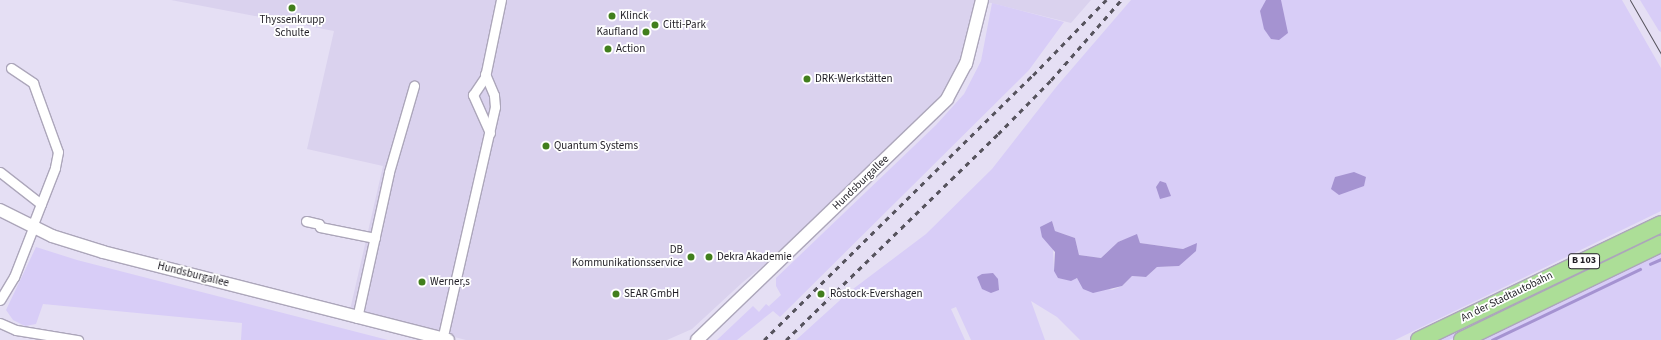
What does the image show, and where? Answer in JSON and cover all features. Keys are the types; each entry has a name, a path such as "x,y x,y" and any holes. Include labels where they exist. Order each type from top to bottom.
{"highway":[{"name":"An der Stadtautobahn","path":"1419,340 1661,224"},
{"name":"An der Stadtautobahn","path":"1462,340 1661,244"}],"street":[{"path":"490,134 473,98 485,74 501,0"},
{"name":"Hundsburgallee","path":"698,340 947,99 966,64 982,0"},
{"path":"0,300 14,276 55,168 58,152 33,83 11,68"},
{"name":"Hundsburgallee","path":"0,210 32,227 103,252 444,340 490,134 495,103 485,74"},
{"path":"357,318 389,172 414,86"},
{"path":"0,172 41,204"},
{"path":"306,221 319,224 320,227 375,238"},
{"path":"0,323 28,333 78,340"}],"shaded area":[{"path":"171,0 979,0 966,49 952,81 933,105 812,226 743,282 692,329 667,340 466,340 350,310 383,166 307,149 334,31"},
{"path":"979,0 1091,0 1071,23"},
{"path":"1131,0 1622,0 1661,68 1661,211 1395,340 1080,340 1057,317 1031,301 1045,340 971,340 956,307 951,309 965,340 796,340 849,292 926,234 992,169 1057,86","holes":["1052,221 1055,231 1075,238 1079,255 1101,258 1118,242 1137,235 1140,243 1183,249 1197,244 1179,266 1157,267 1146,277 1132,276 1122,286 1112,290 1054,271"]},
{"path":"1266,0 1281,0 1288,33 1279,40 1271,39 1264,29 1260,11"},
{"path":"1640,0 1661,0 1661,32 1659,31"},
{"path":"992,3 1064,22 1029,70 780,317 773,311 737,340 717,340 753,306 759,312 766,304 771,308 769,306 781,295 776,286 776,278 936,125 964,94 981,61"},
{"path":"1354,172 1366,177 1364,186 1339,195 1331,189 1335,177"},
{"path":"1160,181 1166,183 1171,196 1160,199 1156,187"},
{"path":"1052,221 1055,231 1075,238 1079,255 1101,258 1118,242 1137,234 1140,243 1183,249 1197,243 1196,251 1179,266 1157,267 1146,277 1132,276 1122,286 1093,293 1083,289 1077,278 1071,281 1058,278 1054,271 1055,252 1042,237 1040,227"},
{"path":"1661,232 1661,238 1449,340 1435,340"},
{"path":"36,247 77,260 388,340 241,340 242,323 43,304 36,324 25,326 13,320 6,310"},
{"path":"1661,251 1661,340 1474,340"},
{"path":"993,273 998,279 999,290 991,293 982,289 977,277 982,274"}],"waterway":[{"path":"1650,264 1661,259"},
{"path":"1492,340 1640,269"}],"tram line":[{"path":"1630,0 1661,54"}],"railway":[{"path":"764,340 1033,75 1106,0"},
{"path":"786,340 998,134 1051,80 1121,0"}],"place":[{"name":"Thyssenkrupp Schulte","path":"292,8"},
{"name":"Klinck","path":"612,16"},
{"name":"Citti-Park","path":"655,25"},
{"name":"Kaufland","path":"646,32"},
{"name":"Action","path":"608,49"},
{"name":"DRK-Werkstätten","path":"807,79"},
{"name":"Quantum Systems","path":"546,146"},
{"name":"DB Kommunikationsservice","path":"691,257"},
{"name":"Dekra Akademie","path":"709,257"},
{"name":"Werner,s","path":"422,282"},
{"name":"SEAR GmbH","path":"616,294"},
{"name":"Rostock-Evershagen","path":"821,294"}]}
